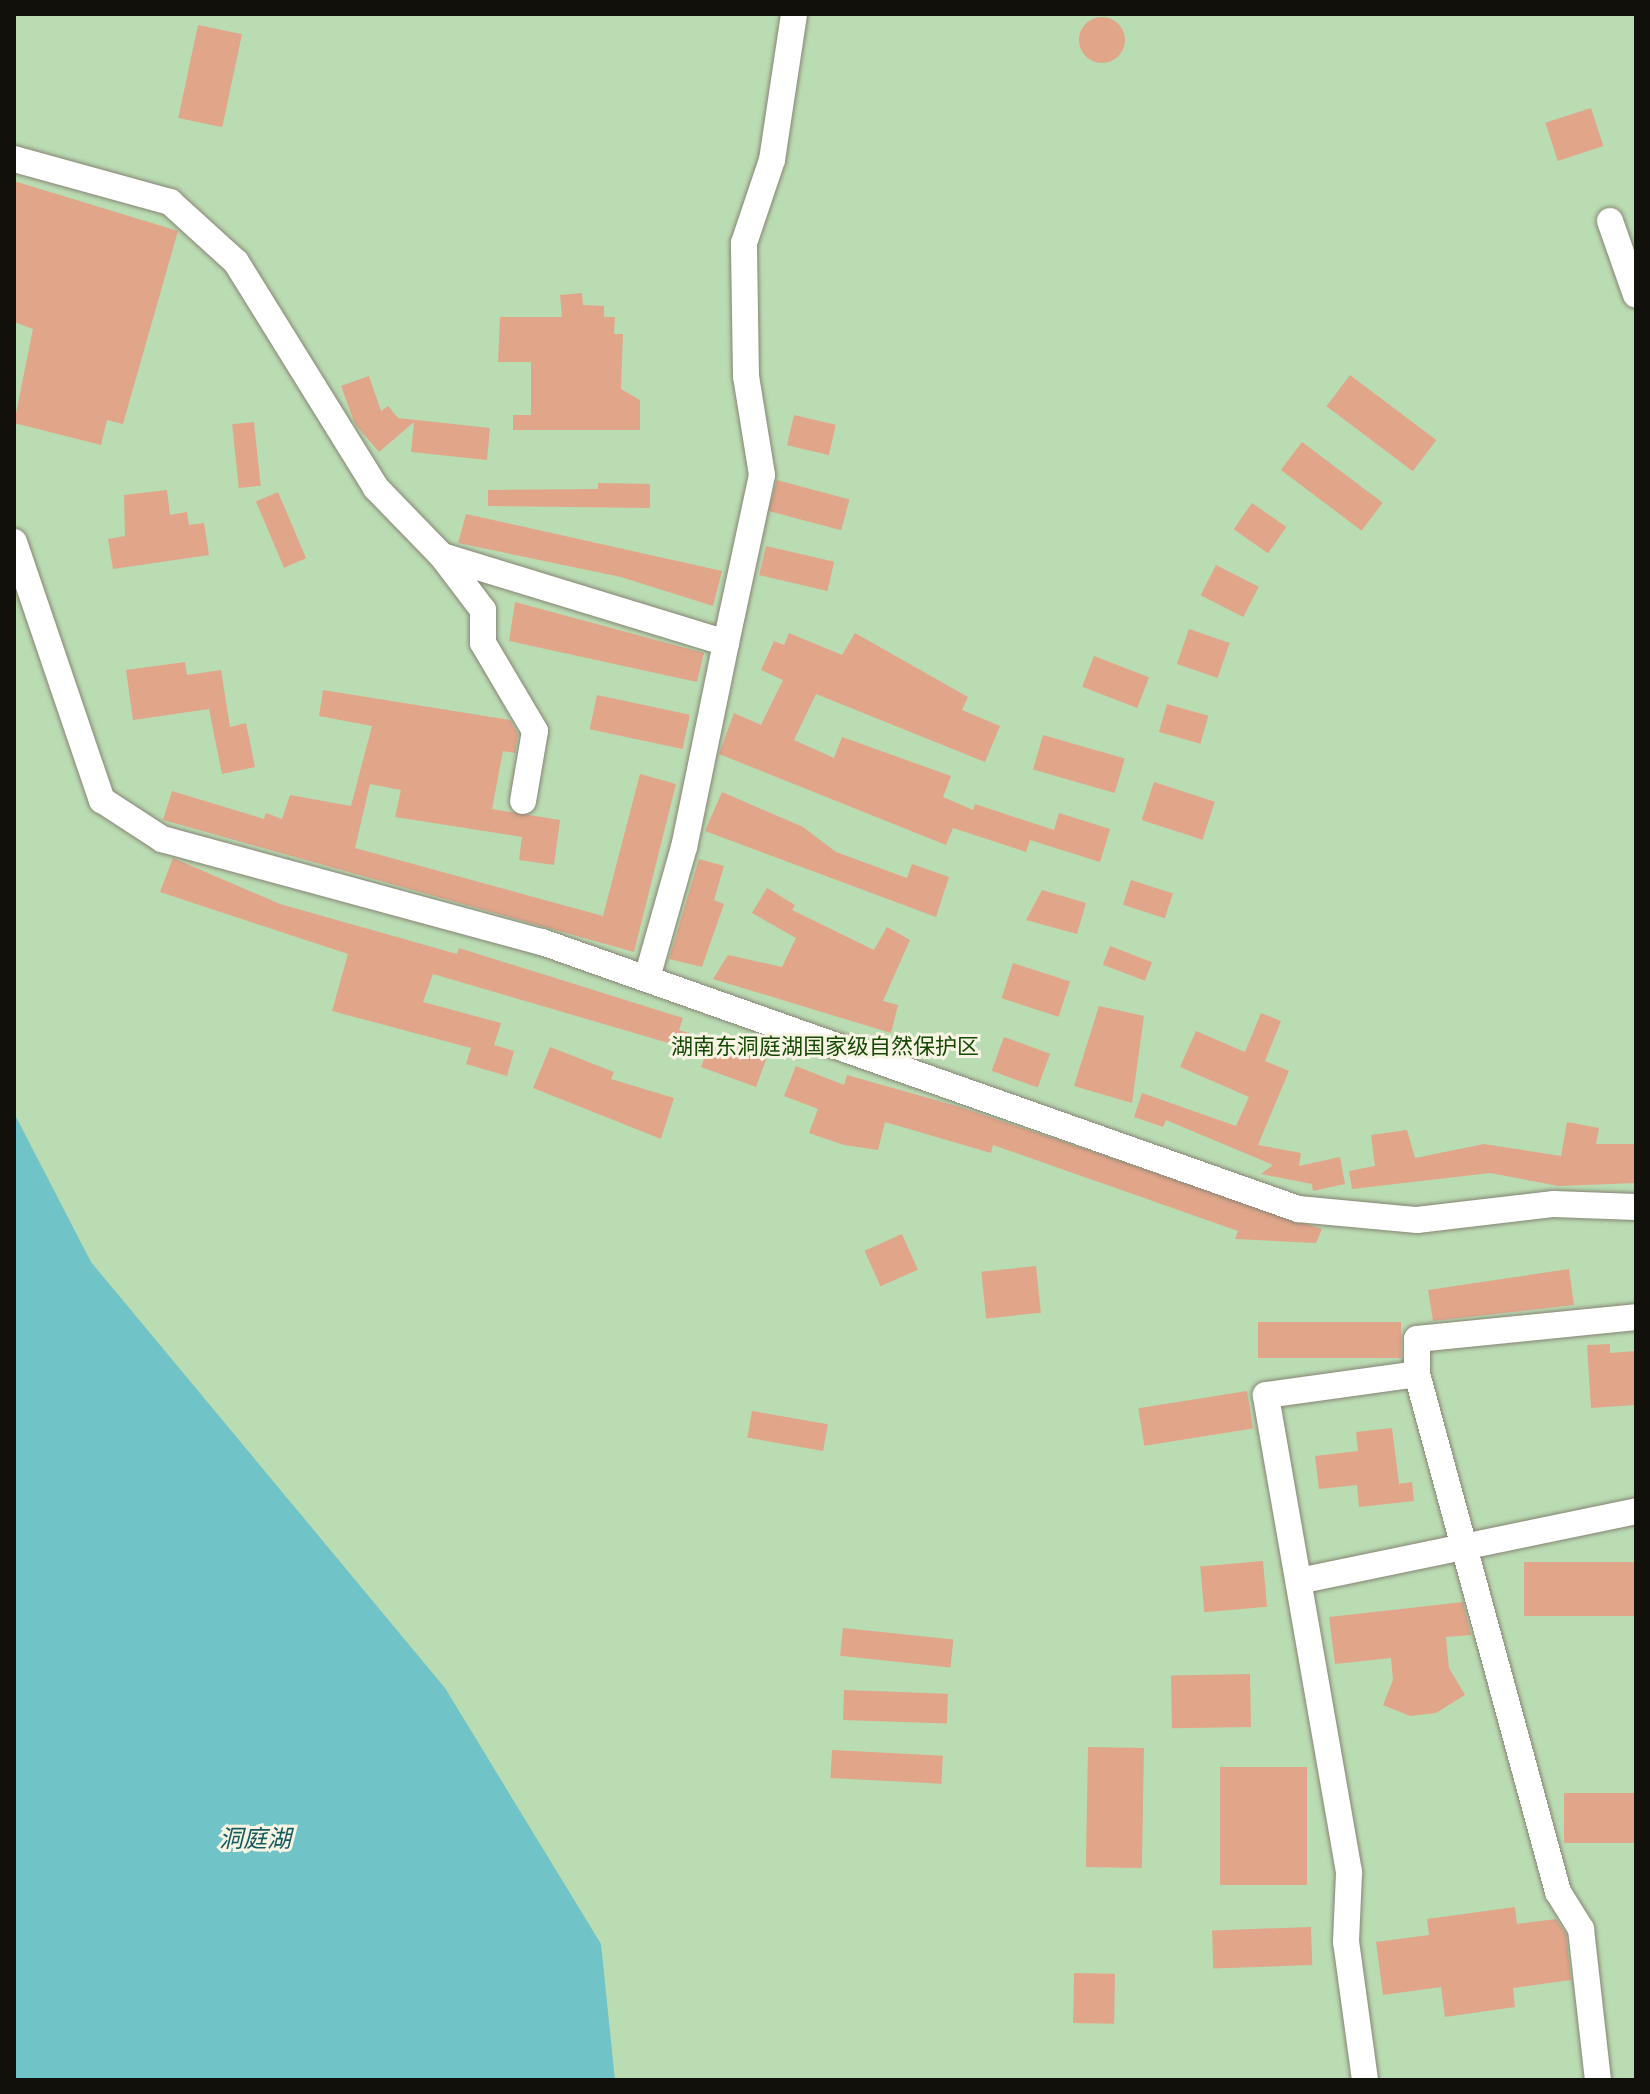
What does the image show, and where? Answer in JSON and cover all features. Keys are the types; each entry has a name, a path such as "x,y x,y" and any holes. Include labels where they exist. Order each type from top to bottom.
{"street":[{"path":"647,978 684,847 762,475 746,376 744,243 772,160 794,14"},
{"path":"14,159 170,202 236,262 376,488 442,556 483,610 483,643 535,731 523,801"},
{"path":"1610,221 1636,295"},
{"path":"14,542 102,800 162,839 542,942 1298,1209 1417,1220 1554,1204 1636,1207"},
{"path":"442,556 726,643"},
{"path":"1598,2080 1581,1929 1558,1892 1467,1546 1417,1374 1417,1339 1636,1317"},
{"path":"1365,2080 1346,1942 1349,1872 1266,1395 1417,1374"},
{"path":"1299,1581 1636,1511"}],"green space":[{"name":"湖南东洞庭湖国家级自然保护区","path":"14,14 1636,14 1636,2080 14,2080"}],"water":[{"name":"洞庭湖","path":"14,1113 91,1262 445,1688 601,1944 615,2080 14,2080"}],"building":[{"path":"1102,17 1118,24 1125,40 1118,56 1102,63 1086,56 1079,40 1086,24"},
{"path":"198,25 242,34 222,127 178,118"},
{"path":"1591,108 1603,146 1558,161 1545,123"},
{"path":"14,181 178,231 123,424 107,420 101,445 14,423 33,329 14,322"},
{"path":"582,293 583,305 604,306 604,317 615,317 614,334 623,334 621,389 640,400 640,430 513,430 513,415 531,415 531,362 498,362 500,317 562,317 560,295"},
{"path":"1350,375 1436,440 1413,471 1327,406"},
{"path":"369,376 381,411 388,406 398,418 490,428 487,460 411,452 414,422 379,452 355,424 341,386"},
{"path":"794,415 836,425 829,455 787,445"},
{"path":"254,422 261,486 239,488 232,424"},
{"path":"1302,442 1383,503 1362,531 1281,470"},
{"path":"777,480 849,499 841,530 769,511"},
{"path":"598,483 650,484 650,508 488,506 488,490 598,489"},
{"path":"167,490 170,515 187,512 189,525 204,523 209,555 113,569 108,539 125,536 124,495"},
{"path":"278,492 306,558 284,568 256,501"},
{"path":"1252,503 1286,527 1268,553 1234,529"},
{"path":"466,514 722,571 713,606 621,577 458,543"},
{"path":"766,546 834,562 827,591 759,575"},
{"path":"1216,565 1259,587 1243,617 1201,595"},
{"path":"515,602 704,653 697,682 509,641"},
{"path":"1189,629 1230,643 1218,678 1177,664"},
{"path":"789,633 842,655 855,633 968,697 962,710 1000,726 985,762 816,694 794,740 834,758 842,737 951,776 943,797 973,810 975,804 1054,830 1059,813 1110,829 1100,862 1030,840 1026,852 953,828 946,845 719,754 734,713 761,725 783,680 761,670 774,641 784,645"},
{"path":"1094,656 1149,677 1137,708 1082,687"},
{"path":"185,662 187,675 221,670 230,727 246,723 255,767 222,774 209,709 133,720 126,670"},
{"path":"323,690 510,720 518,734 515,753 503,751 492,809 560,820 554,865 519,860 522,837 395,817 401,790 370,784 355,848 603,916 640,774 676,784 634,952 163,820 172,791 264,819 266,813 282,819 290,795 351,806 372,726 319,716"},
{"path":"597,695 690,715 683,749 590,729"},
{"path":"1167,704 1208,716 1200,744 1159,732"},
{"path":"1043,735 1125,758 1115,793 1033,770"},
{"path":"1154,782 1215,802 1203,840 1142,820"},
{"path":"722,792 803,827 836,852 907,878 912,864 949,877 936,917 705,831"},
{"path":"173,858 280,904 457,954 459,948 683,1018 679,1030 767,1057 756,1087 701,1067 706,1054 433,974 423,1002 501,1023 494,1045 514,1051 507,1076 466,1064 471,1048 332,1011 348,954 160,892"},
{"path":"699,859 724,866 714,900 724,904 702,967 669,959"},
{"path":"1131,880 1173,894 1165,918 1123,905"},
{"path":"767,888 795,905 792,910 874,950 887,927 910,940 883,1001 898,1005 891,1033 713,979 728,955 782,967 796,938 752,913"},
{"path":"1042,890 1086,903 1077,934 1026,920"},
{"path":"1110,946 1152,962 1145,981 1103,965"},
{"path":"1013,963 1070,982 1059,1017 1002,998"},
{"path":"1099,1006 1144,1016 1132,1103 1074,1086"},
{"path":"1261,1013 1281,1021 1265,1061 1289,1071 1258,1145 1301,1153 1299,1166 1340,1157 1345,1184 1313,1191 1312,1184 1261,1174 1273,1165 1166,1120 1163,1127 1134,1117 1142,1093 1236,1126 1249,1097 1180,1067 1196,1031 1245,1052"},
{"path":"1004,1037 1050,1054 1038,1088 992,1071"},
{"path":"550,1047 614,1072 611,1079 674,1098 661,1139 533,1088"},
{"path":"796,1066 844,1085 847,1075 960,1107 1322,1229 1316,1243 1235,1239 1238,1231 993,1145 991,1153 885,1122 878,1150 844,1145 809,1133 818,1109 784,1096"},
{"path":"1567,1122 1599,1128 1596,1144 1636,1144 1636,1183 1559,1186 1490,1173 1352,1189 1349,1171 1375,1166 1371,1135 1407,1130 1415,1158 1484,1144 1561,1156"},
{"path":"902,1234 918,1270 880,1286 865,1251"},
{"path":"1036,1266 1041,1313 986,1318 981,1272"},
{"path":"1569,1269 1574,1305 1433,1321 1428,1290"},
{"path":"1258,1322 1401,1322 1401,1358 1258,1358"},
{"path":"1610,1344 1610,1353 1636,1351 1636,1405 1591,1408 1587,1345"},
{"path":"1247,1391 1253,1429 1144,1446 1138,1408"},
{"path":"752,1411 828,1424 823,1451 747,1438"},
{"path":"1392,1428 1399,1484 1412,1482 1414,1501 1359,1507 1357,1485 1319,1489 1315,1456 1358,1451 1356,1432"},
{"path":"1263,1561 1267,1607 1204,1612 1200,1566"},
{"path":"1524,1562 1636,1562 1636,1616 1524,1616"},
{"path":"1463,1602 1471,1635 1446,1637 1449,1668 1465,1695 1436,1713 1410,1716 1383,1705 1393,1680 1391,1658 1335,1664 1329,1617"},
{"path":"843,1628 953,1640 950,1667 840,1656"},
{"path":"1250,1674 1251,1727 1172,1728 1171,1675"},
{"path":"844,1690 948,1694 947,1724 843,1720"},
{"path":"1088,1747 1144,1748 1142,1868 1086,1867"},
{"path":"832,1750 943,1756 941,1784 831,1778"},
{"path":"1220,1767 1307,1767 1307,1885 1220,1885"},
{"path":"1564,1793 1636,1793 1636,1843 1564,1843"},
{"path":"1515,1907 1517,1924 1556,1919 1566,1934 1571,1980 1513,1988 1515,2007 1445,2017 1441,1987 1383,1995 1376,1942 1429,1935 1427,1919"},
{"path":"1311,1927 1312,1965 1213,1968 1212,1930"},
{"path":"1074,1973 1115,1974 1114,2024 1073,2023"}]}
